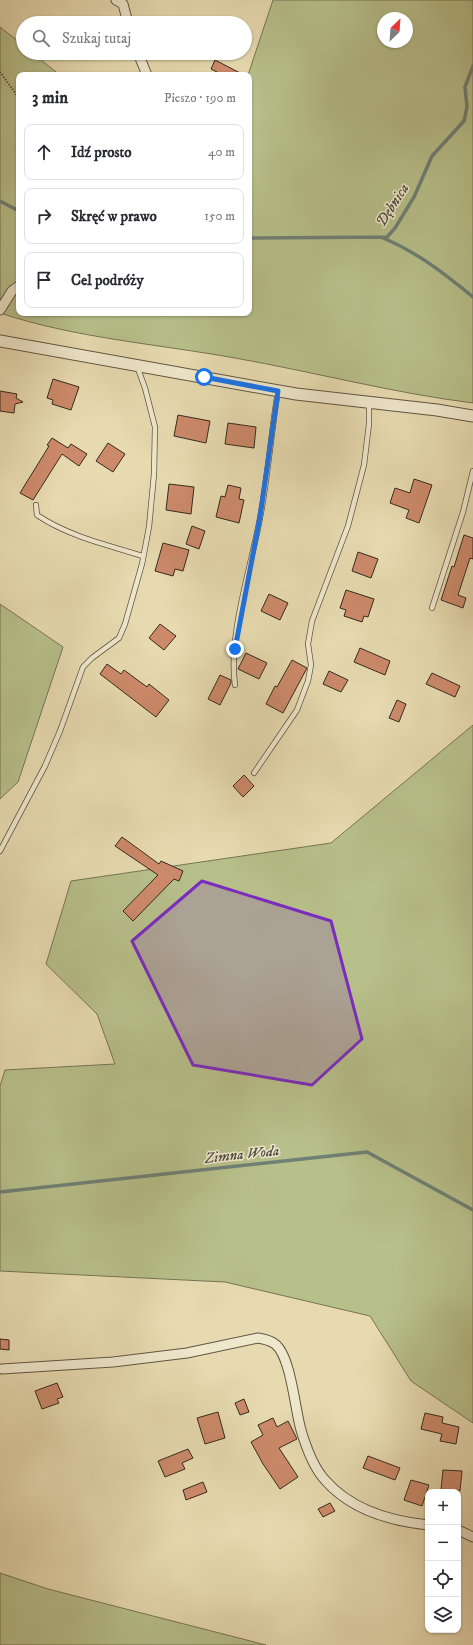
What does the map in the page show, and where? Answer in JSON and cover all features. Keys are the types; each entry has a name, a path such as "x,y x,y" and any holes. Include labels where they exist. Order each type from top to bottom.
{"street":[{"path":"116,0 123,4 126,16"},
{"path":"141,60 146,72"},
{"path":"0,310 12,291 16,288"},
{"path":"0,341 136,364 296,394 473,416"},
{"path":"2,1369 113,1362 187,1353 258,1338 268,1339 276,1344 285,1356 301,1430 315,1466 324,1479 337,1492 356,1505 374,1514 386,1519 425,1525"},
{"path":"461,1531 473,1537"}],"lane":[{"path":"0,852 44,766 60,731 83,667 92,658 119,638 125,624 144,556 149,527 154,474 155,427 145,388 136,364"},
{"path":"235,685 232,665 260,517 278,391"},
{"path":"254,774 297,710 308,681 311,665 308,644 312,621 350,519 364,465 370,424 369,403"},
{"path":"432,608 462,512 473,471"},
{"path":"36,505 37,515 49,523 91,540 144,556"}],"path":[{"path":"0,72 16,94"}],"highlighted area":[{"path":"202,881 331,921 362,1039 312,1085 193,1065 132,941"}],"green space":[{"path":"273,0 473,0 473,403 413,394 235,358 87,335 28,322 0,313 0,27 16,40 16,60 41,60 56,72 16,72 16,316 252,316 252,72 249,72"},
{"path":"0,604 63,647 18,782 0,799"},
{"path":"473,725 473,1423 411,1381 370,1316 225,1282 0,1271 0,1086 5,1070 115,1064 97,1014 46,964 71,881 331,843"},
{"path":"0,1573 48,1589 266,1645 0,1645"}],"building":[{"path":"215,60 238,72 217,72 211,69"},
{"path":"53,379 79,387 71,410 52,404 53,400 47,398"},
{"path":"0,391 17,394 16,398 23,402 15,404 14,413 0,411"},
{"path":"178,415 210,421 206,443 174,436"},
{"path":"228,423 256,427 254,448 225,444"},
{"path":"52,438 68,448 71,444 87,454 79,466 62,454 33,500 20,493 49,446 47,445"},
{"path":"108,443 125,454 113,472 96,461"},
{"path":"414,479 432,485 419,523 406,518 409,510 390,503 395,488 410,493"},
{"path":"169,484 194,487 191,514 166,510"},
{"path":"228,485 241,488 239,499 244,500 239,523 216,517 221,496 225,497"},
{"path":"192,526 205,531 199,549 186,544"},
{"path":"464,535 473,538 473,559 470,558 458,595 466,598 463,608 441,600 452,566 454,567"},
{"path":"163,543 189,550 183,571 175,569 173,576 155,571"},
{"path":"358,552 378,559 371,578 352,571"},
{"path":"346,590 374,599 368,617 364,616 362,622 344,616 346,610 340,608"},
{"path":"269,594 288,603 280,620 261,611"},
{"path":"160,624 176,636 164,650 149,638"},
{"path":"360,648 390,661 385,675 354,662"},
{"path":"246,653 267,663 259,679 238,669"},
{"path":"292,660 307,668 283,713 266,704 275,686 277,687"},
{"path":"107,664 121,674 124,670 147,687 149,684 169,700 156,717 100,674"},
{"path":"329,671 348,680 341,692 323,684"},
{"path":"432,673 460,686 455,697 426,684"},
{"path":"220,675 231,680 231,683 220,705 208,699"},
{"path":"397,700 406,704 399,722 389,718"},
{"path":"244,775 254,786 243,797 233,786"},
{"path":"122,837 159,864 161,861 183,871 179,881 174,879 133,921 123,911 158,875 115,846"},
{"path":"0,1339 9,1340 9,1350 0,1349"},
{"path":"57,1383 63,1397 57,1399 59,1403 42,1409 35,1391"},
{"path":"244,1399 249,1412 240,1415 235,1403"},
{"path":"218,1412 225,1438 205,1444 197,1418"},
{"path":"425,1413 443,1417 442,1423 459,1427 456,1444 440,1441 442,1434 421,1429"},
{"path":"273,1418 277,1427 288,1421 297,1439 279,1448 298,1477 280,1489 263,1464 251,1442 263,1435 258,1425"},
{"path":"188,1449 193,1458 182,1463 185,1469 165,1477 158,1461"},
{"path":"368,1456 400,1468 395,1480 363,1468"},
{"path":"443,1470 462,1471 460,1489 441,1489"},
{"path":"411,1480 429,1485 428,1489 425,1489 425,1497 422,1506 404,1500"},
{"path":"203,1482 207,1492 186,1500 183,1490"},
{"path":"330,1503 335,1511 323,1517 318,1509"}],"waterway":[{"name":"Dębnica","path":"252,238 387,237 395,228 414,197 432,156 464,121 467,107 465,87 473,66"},
{"name":"Dębnica","path":"0,201 16,209"},
{"path":"383,238 419,257 473,297"},
{"name":"Zimna Woda","path":"0,1192 367,1152 473,1210"}],"route":[{"path":"204,377 278,391 260,517 250,562 235,649"}]}
